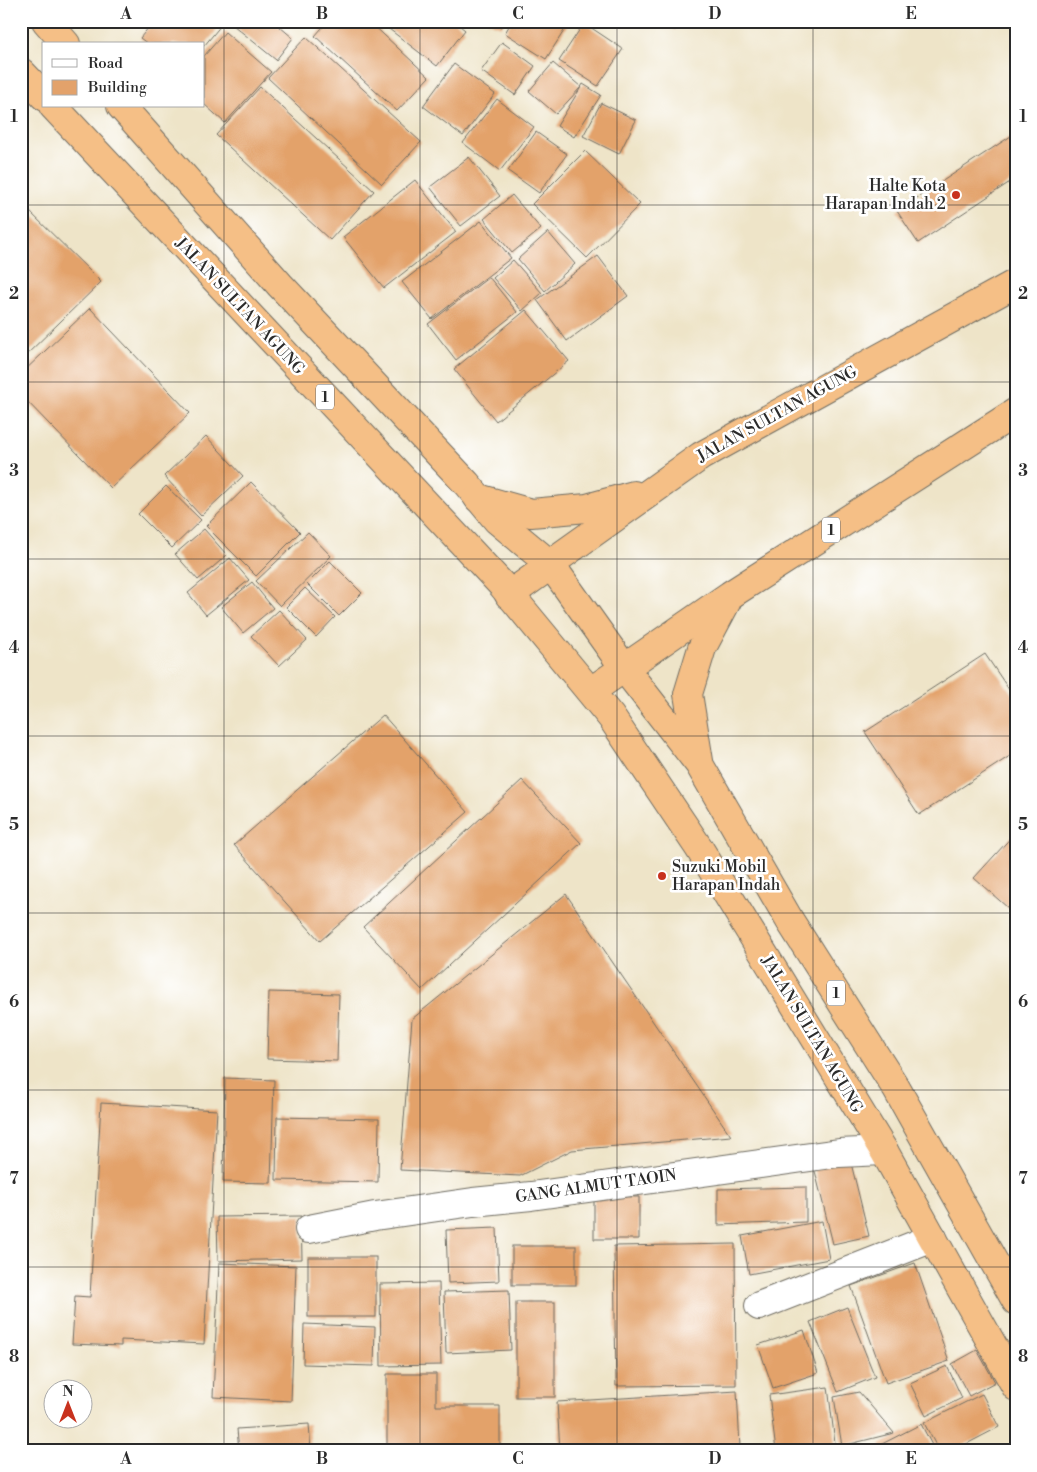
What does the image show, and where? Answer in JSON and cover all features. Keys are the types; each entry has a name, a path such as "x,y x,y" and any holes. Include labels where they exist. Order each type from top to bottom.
{"highway":[{"path":"46,21 64,42"},
{"path":"21,72 42,94"},
{"name":"JALAN SULTAN AGUNG","path":"55,108 502,585 611,717 699,848 884,1151 1016,1387"},
{"name":"1","path":"123,108 280,285 497,520 551,565 624,669 699,764 790,921 896,1088 1016,1301"},
{"name":"JALAN SULTAN AGUNG","path":"509,595 650,491 701,456 1016,282"},
{"name":"1","path":"591,691 730,596 1016,412"},
{"path":"478,498 531,513 587,508 650,491"},
{"path":"699,764 688,694 702,648 730,596"}],"street":[{"name":"GANG ALMUT TAOIN","path":"309,1229 375,1216 473,1202 531,1196 839,1153 884,1151"},
{"path":"759,1306 933,1238"}],"building":[{"path":"154,21 219,21 222,24 205,45 205,42 145,42 140,38"},
{"path":"236,21 273,21 293,38 276,60 233,25"},
{"path":"328,21 369,21 429,77 397,111 315,36"},
{"path":"394,21 454,21 465,30 437,66 389,29"},
{"path":"487,21 504,21 501,27"},
{"path":"512,21 567,21 569,23 546,59 505,33"},
{"path":"572,21 582,21 579,26"},
{"path":"660,21 681,21 675,30"},
{"path":"584,23 623,49 598,86 559,61"},
{"path":"225,32 271,72 225,123 205,105 205,55"},
{"path":"306,37 421,142 382,184 268,78"},
{"path":"502,42 535,66 515,95 481,71"},
{"path":"553,63 581,87 556,114 529,91"},
{"path":"454,64 495,94 463,136 423,106"},
{"path":"583,84 601,95 574,137 557,126"},
{"path":"260,87 374,191 330,240 216,135"},
{"path":"497,99 534,127 500,171 463,143"},
{"path":"601,103 636,120 619,154 583,136"},
{"path":"536,132 567,154 539,193 508,171"},
{"name":"Halte Kota Harapan Indah 2","path":"1011,136 1016,142 1016,178 918,243 897,211"},
{"path":"585,151 640,204 587,258 532,204"},
{"path":"469,157 500,196 461,226 430,187"},
{"path":"415,180 456,232 384,288 343,237"},
{"path":"512,195 541,229 512,253 484,219"},
{"path":"21,203 101,282 21,360"},
{"path":"481,221 511,258 432,319 402,282"},
{"path":"548,232 575,264 545,291 518,259"},
{"path":"598,256 628,296 567,341 537,300"},
{"path":"513,260 542,293 522,311 493,278"},
{"path":"489,277 517,312 456,360 428,324"},
{"path":"90,308 190,413 111,488 21,395 21,374"},
{"path":"526,310 569,361 496,421 454,369"},
{"path":"206,436 243,476 201,516 164,476"},
{"path":"251,482 300,532 256,576 206,526"},
{"path":"166,486 201,520 172,548 138,514"},
{"path":"204,529 227,555 198,580 175,554"},
{"path":"308,532 331,556 280,606 256,581"},
{"path":"230,558 249,580 206,615 188,593"},
{"path":"330,561 362,593 339,616 307,584"},
{"path":"252,582 273,608 243,633 221,607"},
{"path":"305,588 335,617 316,637 286,607"},
{"path":"279,610 307,640 279,666 251,636"},
{"path":"985,654 1016,700 1016,752 919,815 865,732"},
{"path":"383,715 468,812 320,941 234,845"},
{"path":"522,780 581,843 422,990 363,927"},
{"path":"1016,832 1016,915 974,878"},
{"path":"566,894 731,1136 572,1150 520,1176 400,1170 412,1019"},
{"path":"269,992 339,994 337,1061 267,1059"},
{"path":"225,1078 274,1080 271,1183 223,1182"},
{"path":"101,1103 217,1110 204,1344 121,1340 121,1346 72,1344 75,1296 90,1297"},
{"path":"277,1117 379,1119 378,1182 276,1180"},
{"path":"849,1155 869,1236 833,1244 813,1163"},
{"path":"806,1187 806,1222 718,1225 718,1189"},
{"path":"594,1196 639,1197 639,1239 594,1239"},
{"path":"301,1216 302,1259 218,1261 217,1217"},
{"path":"822,1221 829,1259 749,1274 742,1236"},
{"path":"497,1228 499,1281 448,1283 446,1230"},
{"path":"735,1244 736,1385 616,1386 614,1246"},
{"path":"512,1246 576,1246 576,1285 512,1285"},
{"path":"308,1257 376,1257 376,1317 308,1317"},
{"path":"219,1263 296,1266 291,1401 213,1397"},
{"path":"915,1263 949,1361 886,1383 851,1286"},
{"path":"439,1283 441,1365 381,1366 380,1284"},
{"path":"509,1290 511,1350 446,1353 444,1292"},
{"path":"516,1302 555,1302 555,1397 516,1397"},
{"path":"847,1307 875,1377 838,1392 810,1322"},
{"path":"304,1324 375,1327 374,1366 303,1364"},
{"path":"804,1330 818,1373 773,1388 758,1345"},
{"path":"977,1350 995,1382 969,1396 952,1364"},
{"path":"947,1366 962,1398 926,1416 910,1383"},
{"path":"387,1374 436,1374 436,1406 500,1406 500,1451 387,1451"},
{"path":"828,1387 836,1451 776,1451 769,1395"},
{"path":"737,1391 739,1451 560,1451 557,1402"},
{"path":"859,1392 894,1433 842,1446 834,1397"},
{"path":"982,1394 999,1427 953,1451 939,1451 924,1423"},
{"path":"309,1424 311,1451 239,1451 237,1429"},
{"path":"921,1424 935,1451 883,1451 880,1445"}],"place":[{"name":"Halte Kota Harapan Indah 2","path":"956,195"},
{"name":"Suzuki Mobil Harapan Indah","path":"662,876"}]}
